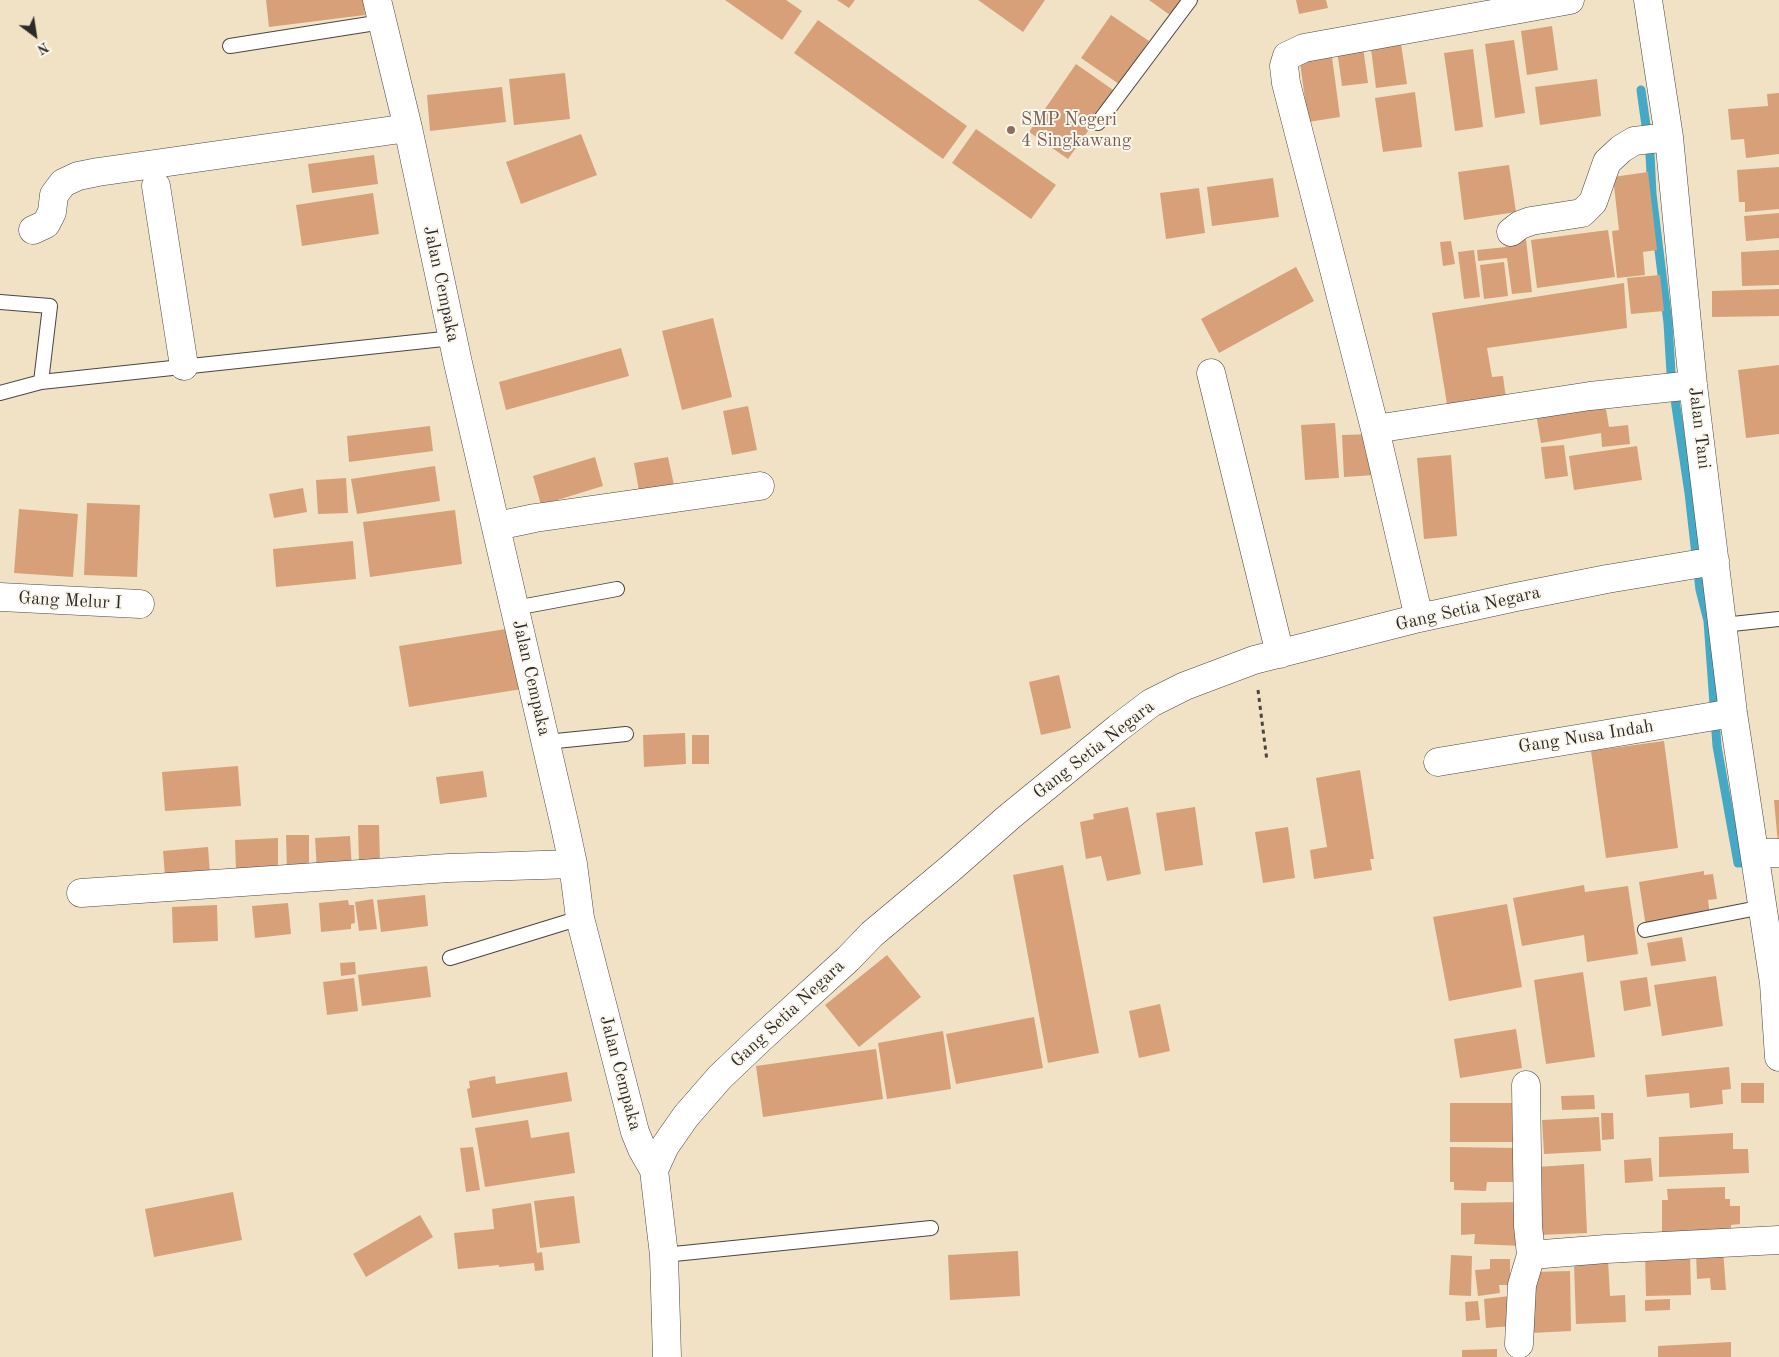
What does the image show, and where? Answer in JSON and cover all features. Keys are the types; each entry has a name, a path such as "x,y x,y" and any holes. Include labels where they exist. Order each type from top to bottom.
{"street":[{"path":"1419,618 1375,429 1286,83 1284,66 1287,56 1304,48 1329,42 1570,0"},
{"name":"Jalan Tani","path":"1648,0 1653,139 1687,386 1708,562 1723,624 1733,713 1764,857 1763,907 1774,983 1779,1057"},
{"name":"Jalan Cempaka","path":"380,11 408,128 453,338 514,523 522,607 552,741 573,864 580,918 635,1132 654,1170 664,1255 667,1357"},
{"path":"33,230 46,224 52,212 54,195 63,183 78,176 107,170 408,128"},
{"path":"1511,232 1525,223 1582,213 1587,210 1593,202 1607,162 1620,149 1653,139"},
{"path":"156,186 184,366"},
{"path":"1210,373 1267,657"},
{"path":"1375,429 1590,396 1687,386"},
{"path":"514,523 760,486"},
{"name":"Gang Setia Negara","path":"654,1170 665,1146 686,1116 720,1077 872,934 944,875 1009,817 1151,703 1185,686 1267,657 1419,618 1516,597 1708,562"},
{"name":"Gang Melur I","path":"0,597 140,604"},
{"name":"Gang Nusa Indah","path":"1438,762 1733,713"},
{"path":"81,893 449,868 573,864"},
{"path":"1519,1344 1522,1285 1531,1255 1528,1226 1526,1085"},
{"path":"1531,1255 1779,1240"}],"lane":[{"path":"1098,124 1190,0"},
{"path":"230,46 380,11"},
{"path":"0,302 50,306 41,382"},
{"path":"0,393 41,382 453,338"},
{"path":"522,607 617,589"},
{"path":"1723,624 1779,618"},
{"path":"552,741 626,734"},
{"path":"1645,930 1763,907"},
{"path":"450,958 580,918"},
{"path":"664,1255 931,1228"}],"path":[{"path":"1267,657 1267,761"}],"building":[{"path":"266,0 363,0 365,15 269,27"},
{"path":"725,0 786,0 802,11 782,40"},
{"path":"837,0 855,0 849,8"},
{"path":"978,0 1045,0 1023,32"},
{"path":"1149,0 1187,0 1174,18"},
{"path":"1296,0 1326,0 1328,8 1299,14"},
{"path":"1111,15 1149,41 1119,84 1081,58"},
{"path":"818,20 967,126 943,159 794,53"},
{"path":"1552,26 1558,70 1527,75 1521,31"},
{"path":"1400,37 1407,84 1376,88 1370,41"},
{"path":"1514,40 1525,113 1495,118 1485,44"},
{"path":"1363,47 1368,83 1342,86 1337,50"},
{"path":"1473,49 1483,127 1455,131 1444,53"},
{"path":"1332,57 1340,117 1308,122 1300,62"},
{"path":"1076,64 1116,92 1068,159 1029,132"},
{"path":"565,73 570,119 514,125 509,79"},
{"path":"1597,79 1601,116 1540,125 1535,87"},
{"path":"502,87 506,122 430,131 427,95"},
{"path":"1415,92 1422,147 1383,152 1375,98"},
{"path":"1779,93 1779,154 1746,158 1744,139 1731,140 1728,109 1768,106 1767,94"},
{"path":"976,129 1056,185 1031,219 952,163"},
{"path":"581,134 597,175 521,204 506,162"},
{"path":"374,155 378,184 312,193 308,164"},
{"path":"1509,165 1516,212 1464,220 1458,172"},
{"path":"1779,167 1779,209 1745,212 1745,202 1739,202 1737,170"},
{"path":"1648,172 1657,250 1643,252 1645,275 1617,278 1612,231 1619,230 1613,177"},
{"path":"1273,178 1279,217 1212,226 1207,187"},
{"path":"1199,188 1205,233 1166,239 1160,193"},
{"path":"373,193 379,234 302,246 296,205"},
{"path":"1779,213 1779,238 1746,241 1744,216"},
{"path":"1608,230 1615,277 1537,288 1531,240"},
{"path":"1526,239 1532,292 1512,294 1507,258 1478,261 1477,250 1506,247 1505,242"},
{"path":"1451,241 1455,264 1443,266 1440,242"},
{"path":"1474,250 1480,297 1464,299 1458,252"},
{"path":"1779,250 1779,285 1742,286 1741,252"},
{"path":"1504,262 1508,296 1484,299 1480,265"},
{"path":"1296,267 1314,301 1219,353 1201,319"},
{"path":"1660,275 1664,311 1631,314 1627,278"},
{"path":"1624,283 1627,328 1487,348 1492,377 1503,376 1506,399 1448,410 1432,313"},
{"path":"1779,289 1779,316 1712,317 1712,291"},
{"path":"713,318 732,397 682,410 662,331"},
{"path":"621,348 629,376 506,410 499,382"},
{"path":"1779,365 1779,434 1746,438 1738,370"},
{"path":"1605,403 1609,427 1628,425 1630,444 1602,447 1601,433 1541,443 1536,414"},
{"path":"748,406 757,450 732,455 723,411"},
{"path":"1335,423 1339,478 1305,480 1301,425"},
{"path":"430,426 433,451 349,462 347,436"},
{"path":"1373,434 1375,475 1344,477 1342,435"},
{"path":"1564,445 1568,476 1545,479 1541,447"},
{"path":"1637,446 1642,480 1574,490 1569,456"},
{"path":"1451,455 1457,536 1424,539 1417,458"},
{"path":"595,457 603,486 541,505 533,476"},
{"path":"668,457 674,485 639,491 634,463"},
{"path":"435,466 440,501 357,514 351,479"},
{"path":"346,478 348,513 318,514 316,480"},
{"path":"303,488 307,512 274,518 269,494"},
{"path":"87,503 140,505 137,577 84,575"},
{"path":"19,509 78,514 73,577 14,573"},
{"path":"455,510 462,564 370,577 363,522"},
{"path":"353,541 356,579 276,587 273,549"},
{"path":"512,628 522,689 409,707 399,646"},
{"path":"1059,675 1071,728 1041,735 1029,682"},
{"path":"685,733 686,764 644,767 643,735"},
{"path":"692,735 709,735 709,764 692,764"},
{"path":"1664,741 1678,848 1606,858 1591,751"},
{"path":"238,766 241,806 165,811 162,772"},
{"path":"1360,770 1374,859 1370,859 1372,870 1314,879 1310,850 1327,847 1316,778"},
{"path":"483,771 487,797 440,804 436,777"},
{"path":"1774,800 1779,800 1779,844 1778,844"},
{"path":"1128,807 1141,874 1107,881 1101,856 1086,859 1080,822 1094,819 1093,814"},
{"path":"1195,807 1203,865 1165,871 1156,813"},
{"path":"358,825 379,825 380,862 359,862"},
{"path":"1288,827 1295,878 1263,883 1255,832"},
{"path":"286,835 309,835 309,872 287,872"},
{"path":"350,836 352,869 317,871 315,838"},
{"path":"278,838 278,869 236,871 235,840"},
{"path":"208,847 210,873 165,876 163,851"},
{"path":"1063,865 1099,1053 1048,1063 1013,875"},
{"path":"1704,871 1704,875 1713,874 1717,899 1708,900 1710,916 1646,927 1639,882"},
{"path":"1584,885 1585,892 1628,886 1638,954 1587,962 1584,935 1522,946 1513,898"},
{"path":"425,895 428,926 381,932 377,900"},
{"path":"373,899 377,929 359,931 355,902"},
{"path":"348,900 349,905 354,905 355,923 351,924 351,929 321,932 319,903"},
{"path":"288,903 291,934 255,938 252,906"},
{"path":"1507,904 1522,987 1449,1001 1433,917"},
{"path":"217,905 218,941 173,943 172,907"},
{"path":"1682,937 1686,961 1651,966 1647,943"},
{"path":"887,955 921,997 859,1047 825,1005"},
{"path":"355,962 356,974 341,976 340,963"},
{"path":"427,966 431,997 362,1006 358,975"},
{"path":"1583,972 1595,1057 1546,1064 1534,980"},
{"path":"1716,976 1723,1026 1662,1036 1654,985"},
{"path":"1647,977 1651,1006 1624,1011 1620,981"},
{"path":"354,978 358,1011 327,1015 323,982"},
{"path":"1160,1004 1170,1051 1139,1058 1129,1011"},
{"path":"1034,1017 1043,1068 956,1084 946,1034"},
{"path":"1516,1029 1522,1068 1460,1078 1454,1039"},
{"path":"943,1031 951,1089 887,1099 878,1043"},
{"path":"876,1049 883,1099 763,1117 756,1066"},
{"path":"1729,1067 1731,1089 1722,1090 1723,1104 1690,1108 1689,1093 1647,1097 1645,1075"},
{"path":"567,1072 572,1101 472,1118 467,1089 470,1088 469,1081 495,1076 496,1084"},
{"path":"1741,1083 1764,1083 1764,1103 1741,1103"},
{"path":"1594,1095 1595,1109 1562,1110 1561,1096"},
{"path":"1450,1103 1516,1103 1516,1142 1450,1142"},
{"path":"1601,1113 1613,1113 1614,1139 1602,1140"},
{"path":"1599,1117 1601,1151 1544,1154 1542,1120"},
{"path":"528,1120 531,1138 569,1132 575,1173 485,1187 475,1128"},
{"path":"1733,1133 1733,1149 1748,1149 1749,1173 1659,1177 1659,1137"},
{"path":"473,1147 480,1190 466,1192 460,1148"},
{"path":"1450,1147 1518,1148 1517,1182 1487,1182 1486,1191 1454,1190 1454,1182 1450,1182"},
{"path":"1651,1158 1653,1181 1625,1183 1624,1160"},
{"path":"1584,1164 1587,1233 1539,1235 1536,1167"},
{"path":"1725,1187 1725,1199 1730,1199 1730,1206 1740,1206 1740,1224 1731,1225 1731,1239 1662,1240 1662,1200 1668,1200 1667,1189"},
{"path":"233,1192 242,1240 154,1257 145,1209"},
{"path":"574,1196 580,1243 540,1248 534,1201"},
{"path":"1519,1202 1523,1246 1474,1244 1475,1234 1461,1235 1461,1203"},
{"path":"531,1203 537,1253 542,1252 544,1270 535,1271 534,1263 458,1269 454,1233 494,1229 492,1209"},
{"path":"420,1215 433,1237 366,1277 353,1254"},
{"path":"1723,1249 1726,1290 1711,1290 1710,1278 1697,1279 1696,1251"},
{"path":"1018,1251 1020,1296 950,1300 948,1255"},
{"path":"1690,1253 1691,1295 1646,1296 1645,1254"},
{"path":"1451,1255 1472,1256 1471,1296 1449,1295"},
{"path":"1490,1259 1510,1259 1510,1285 1499,1285 1500,1293 1478,1296 1475,1270 1490,1269"},
{"path":"1608,1260 1610,1296 1625,1295 1626,1322 1576,1324 1574,1263"},
{"path":"1570,1271 1571,1331 1531,1333 1531,1272"},
{"path":"1510,1296 1512,1326 1486,1328 1484,1299"},
{"path":"1670,1299 1670,1310 1645,1311 1645,1300"},
{"path":"1478,1301 1480,1320 1466,1321 1465,1302"},
{"path":"1731,1342 1731,1357 1658,1357 1658,1346"},
{"path":"1497,1349 1497,1357 1462,1357 1462,1350"}],"waterway":[{"path":"1641,90 1650,154 1652,194 1668,323 1671,373 1689,493 1700,590 1708,621 1717,746 1738,863 1752,862"}],"place":[{"name":"SMP Negeri 4 Singkawang","path":"1011,130"}]}
